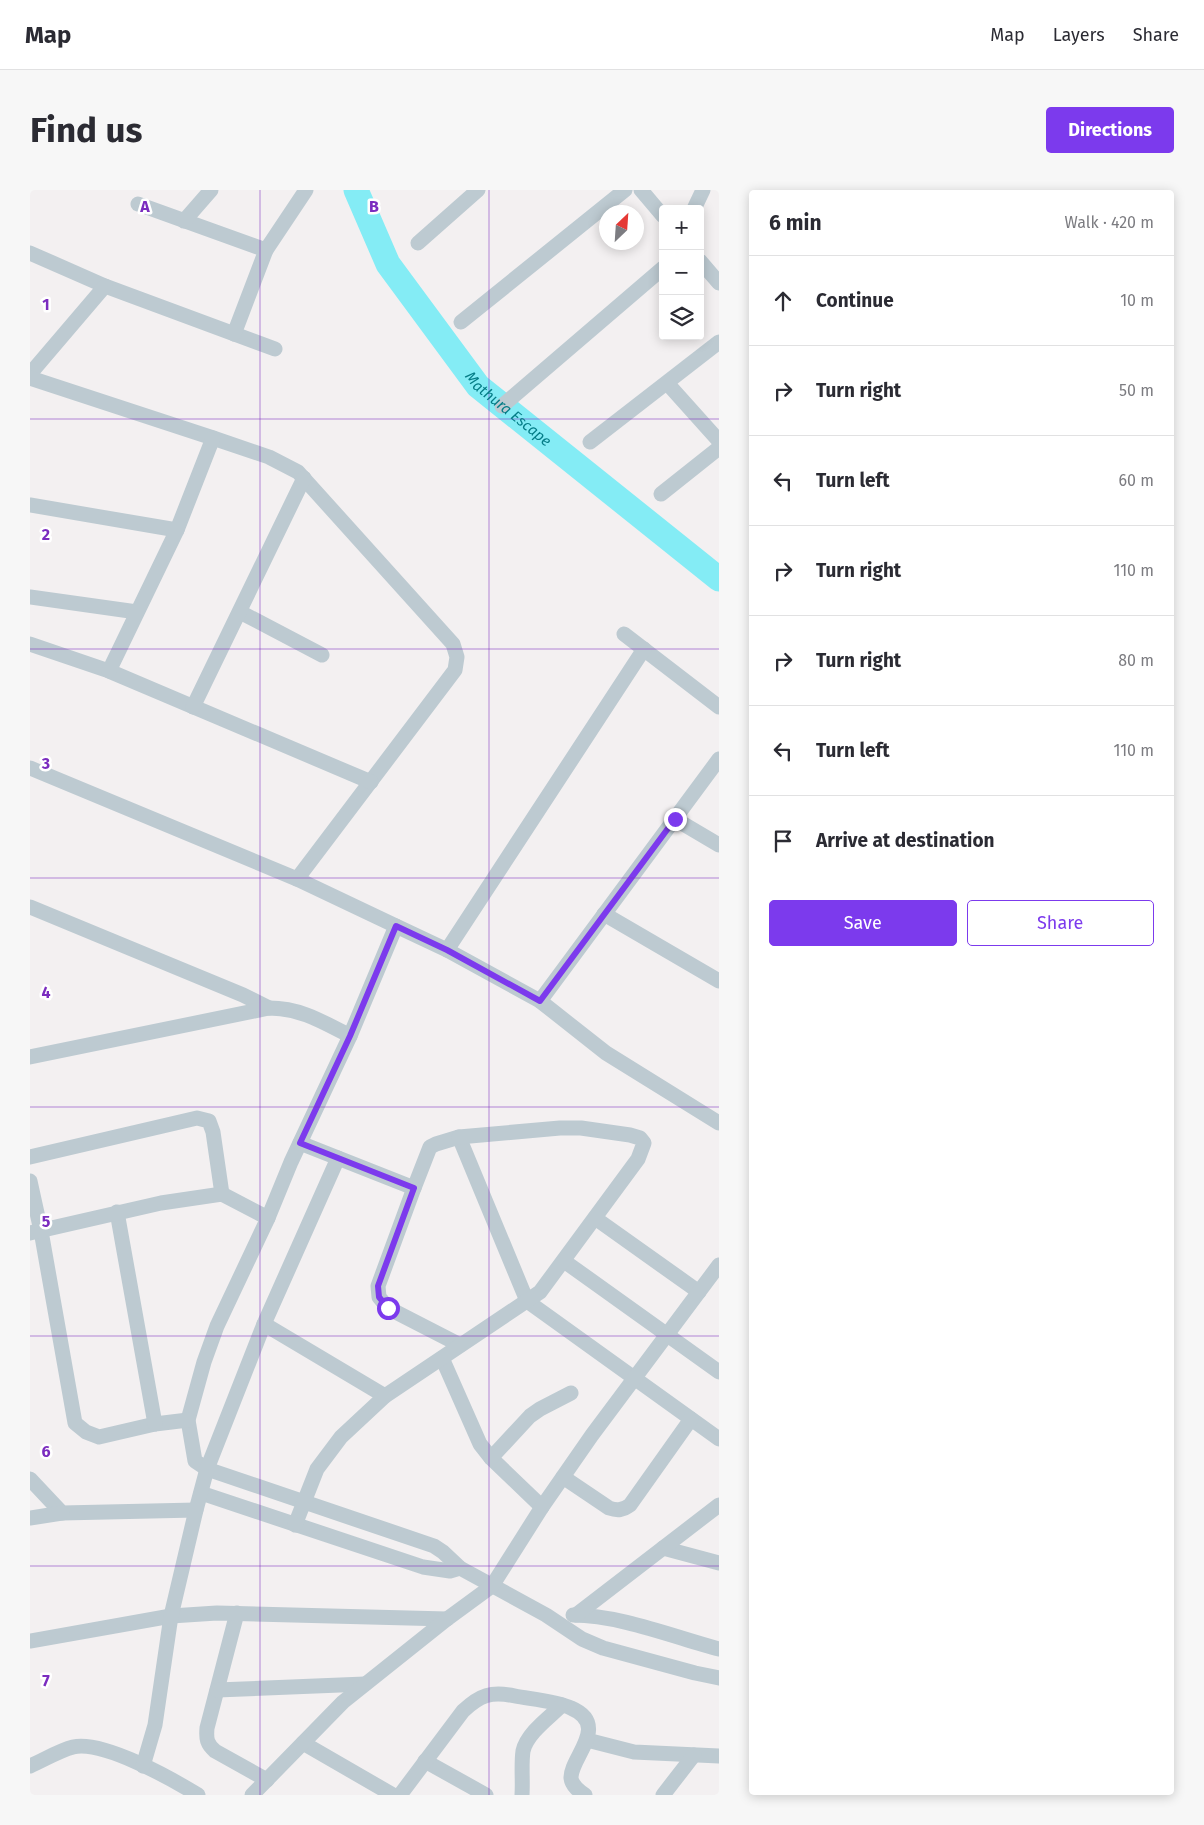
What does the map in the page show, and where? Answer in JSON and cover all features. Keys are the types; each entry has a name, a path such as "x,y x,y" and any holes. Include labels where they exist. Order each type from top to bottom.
{"street":[{"path":"184,221 211,190"},
{"path":"234,334 266,250 306,190"},
{"path":"460,322 625,190"},
{"path":"641,190 659,211"},
{"path":"696,205 703,190"},
{"path":"418,242 470,193"},
{"path":"138,204 266,250"},
{"path":"30,252 105,286 275,349"},
{"path":"704,265 719,283"},
{"path":"502,406 659,271"},
{"path":"105,286 30,376 268,457 298,472 453,644 457,657 455,670 297,879"},
{"path":"590,442 719,342"},
{"path":"667,383 719,441"},
{"path":"109,671 177,530 213,438"},
{"path":"661,494 719,448"},
{"path":"193,707 304,478"},
{"path":"30,505 177,530"},
{"path":"30,597 137,612"},
{"path":"240,612 322,654"},
{"path":"624,634 719,707"},
{"path":"30,644 109,671 371,782"},
{"path":"447,950 644,650"},
{"path":"540,1001 719,759"},
{"path":"30,768 297,879 447,950 540,1001 606,1053 719,1122"},
{"path":"675,819 719,845"},
{"path":"30,907 243,995 269,1008"},
{"path":"604,914 719,981"},
{"path":"396,926 350,1036 217,1326 204,1362 188,1420 195,1461 207,1469 434,1546 460,1568 546,1615 582,1639 603,1648 719,1678"},
{"path":"30,1057 269,1008 281,1008 308,1014 350,1036"},
{"path":"30,1157 197,1118 209,1121 213,1132 222,1194"},
{"path":"295,1525 317,1470 341,1437 386,1396 540,1292 638,1159 644,1143 640,1138 581,1128 560,1128 459,1137 430,1147 378,1286 379,1297 388,1308 460,1345"},
{"path":"459,1137 527,1301 719,1439"},
{"path":"300,1143 414,1188"},
{"path":"143,1766 155,1725 171,1616 207,1469 264,1324 338,1158"},
{"path":"30,1181 35,1232 75,1423 86,1432 99,1437 155,1424 188,1420"},
{"path":"35,1232 161,1203 222,1194 268,1218"},
{"path":"117,1212 155,1424"},
{"path":"595,1218 699,1292"},
{"path":"564,1261 719,1372"},
{"path":"252,1795 343,1702 446,1619 492,1586 563,1477 719,1265"},
{"path":"264,1324 386,1396"},
{"path":"442,1358 480,1444 491,1458 542,1507"},
{"path":"491,1458 530,1416 571,1393"},
{"path":"563,1477 609,1508 616,1510 624,1509 630,1505 691,1419"},
{"path":"30,1480 62,1513"},
{"path":"201,1493 424,1567 450,1571 460,1568"},
{"path":"576,1615 719,1505"},
{"path":"30,1518 62,1513 196,1510"},
{"path":"663,1548 719,1563"},
{"path":"30,1641 171,1616 237,1613 446,1619"},
{"path":"237,1613 206,1737 209,1745 216,1751 267,1780"},
{"path":"546,1615 591,1615 719,1649"},
{"path":"217,1690 365,1684"},
{"path":"400,1795 462,1711 474,1700 489,1694 502,1693 570,1707 580,1713 586,1720 587,1740 572,1771 571,1778 575,1788 585,1795"},
{"path":"522,1795 524,1750 527,1743 532,1734 562,1705"},
{"path":"587,1740 634,1752 719,1756"},
{"path":"303,1743 393,1795"},
{"path":"30,1766 74,1747 96,1748 168,1777 198,1795"},
{"path":"663,1795 694,1755"},
{"path":"425,1761 486,1795"}],"waterway":[{"name":"Mathura Escape","path":"356,190 388,264 478,386 719,579"}],"route":[{"path":"388,1308 379,1297 378,1286 414,1188 300,1143 350,1036 396,926 447,950 540,1001 675,819"}]}
